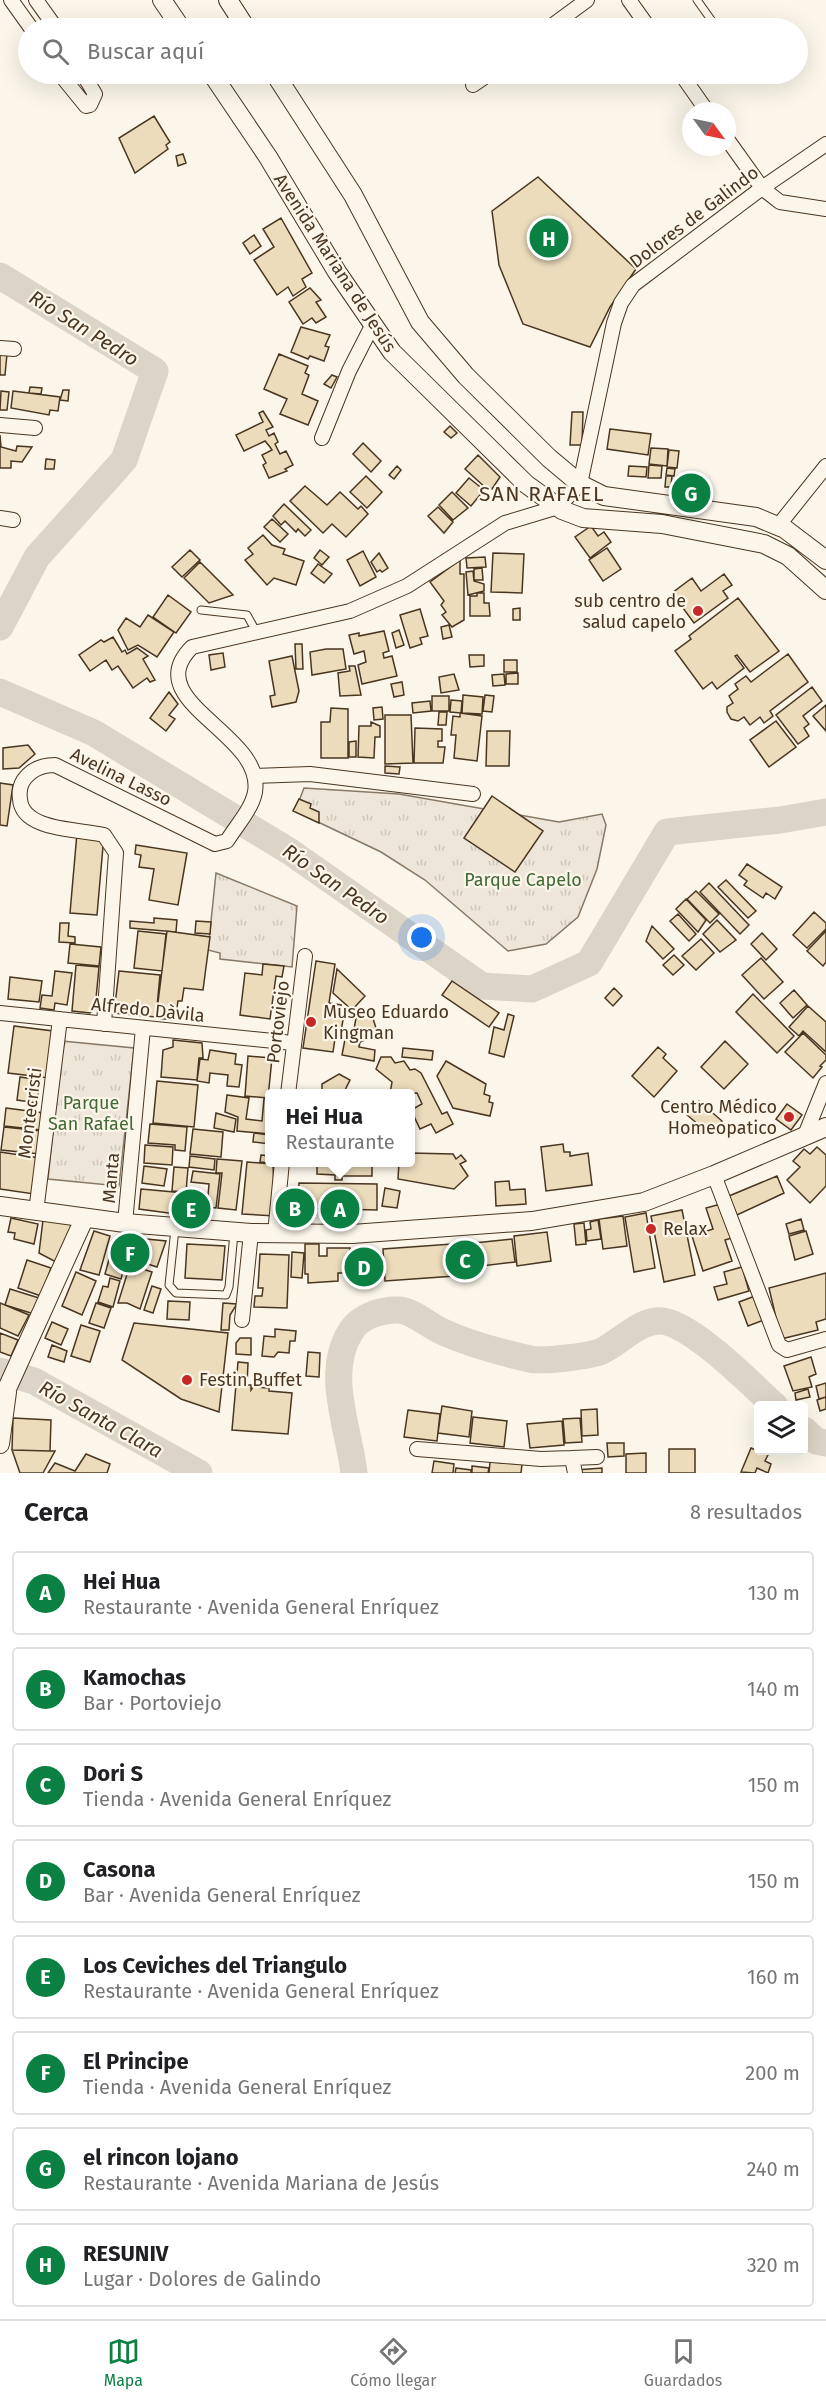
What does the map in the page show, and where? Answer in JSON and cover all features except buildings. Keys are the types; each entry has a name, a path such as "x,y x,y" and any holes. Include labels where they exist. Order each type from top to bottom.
{"street":[{"path":"11,0 24,18"},
{"path":"36,0 49,18"},
{"path":"162,0 175,18"},
{"path":"563,18 587,0"},
{"path":"629,0 642,18"},
{"path":"232,2 241,18"},
{"path":"68,84 86,106 90,105 95,94 89,84"},
{"name":"Avenida Mariana de Jesús","path":"219,84 268,157 372,326 415,378 526,484 558,507 583,518 662,524 764,544 788,556 826,590"},
{"path":"281,84 353,195 408,303 434,340 466,376 549,458 580,484 604,496 756,517 778,525 804,541 826,560"},
{"path":"688,84 701,102"},
{"name":"Dolores de Galindo","path":"580,484 621,303 633,285 762,188 826,144"},
{"path":"736,152 762,188 780,202 826,208"},
{"path":"322,438 349,371 372,326"},
{"path":"0,348 14,349"},
{"path":"0,425 35,429"},
{"path":"778,525 826,466"},
{"path":"473,794 310,774 254,776 238,745 191,705 181,687 179,670 182,658 192,647 350,611 407,586 506,523 558,507 580,484"},
{"name":"Avelina Lasso","path":"104,1024 116,853 104,835 44,823 27,817 21,809 21,784 27,776 43,765 55,765 215,844 227,841 250,804 255,791 254,776"},
{"name":"Portoviejo","path":"288,1089 305,956"},
{"name":"Alfredo Dàvila","path":"0,1013 293,1043"},
{"name":"Montecristi","path":"36,1212 60,1019"},
{"name":"Manta","path":"125,1223 143,1028"},
{"path":"805,1135 826,1083"},
{"path":"0,1206 84,1219 175,1229 275,1234 352,1234 532,1221 644,1202 826,1127"},
{"path":"275,1234 282,1167"},
{"path":"714,1175 779,1345 787,1350 826,1339"},
{"path":"0,1404 84,1219"},
{"path":"242,1320 243,1233"},
{"path":"0,1444 9,1386"},
{"path":"417,1449 542,1459 597,1457"},
{"path":"572,1458 575,1473"}],"lane":[{"path":"697,0 710,18"},
{"path":"201,609 247,615 257,633"},
{"path":"175,1229 169,1285 176,1293 187,1294 226,1295 243,1233"}],"green space":[{"name":"Parque Capelo","path":"304,788 399,794 559,822 602,814 606,825 597,869 578,917 546,944 508,951 425,880 381,852 295,811"},
{"path":"216,873 297,906 292,967 220,959 220,953 208,950"},
{"name":"Parque San Rafael","path":"62,1041 134,1048 119,1186 48,1179"}],"waterway":[{"name":"Río San Pedro","path":"0,276 155,371 124,460 37,557 0,627"},
{"name":"Río San Pedro","path":"0,692 94,733 289,851 482,986 532,989 589,963 667,832 780,820 826,812"},
{"name":"Río Santa Clara","path":"354,1473 340,1401 339,1365 343,1347 355,1326 372,1314 386,1311 404,1311 461,1339 536,1360 596,1353 650,1322 667,1322 680,1327 709,1346 770,1401"},
{"name":"Río Santa Clara","path":"0,1371 34,1381 199,1473"},
{"name":"Río Santa Clara","path":"808,1434 816,1441 826,1443"}],"place":[{"name":"RESUNIV","path":"549,238"},
{"name":"el rincon lojano","path":"691,493"},
{"name":"sub centro de salud capelo","path":"698,611"},
{"name":"Museo Eduardo Kingman","path":"311,1022"},
{"name":"Centro Médico Homeopatico","path":"789,1117"},
{"name":"Kamochas","path":"295,1208"},
{"name":"Los Ceviches del Triangulo","path":"191,1209"},
{"name":"Hei Hua","path":"340,1209"},
{"name":"Relax","path":"651,1229"},
{"name":"El Principe","path":"130,1253"},
{"name":"Dori S","path":"465,1260"},
{"name":"Casona","path":"364,1267"},
{"name":"Festin Buffet","path":"187,1380"}],"district":[{"name":"SAN RAFAEL","path":"542,494"}]}
